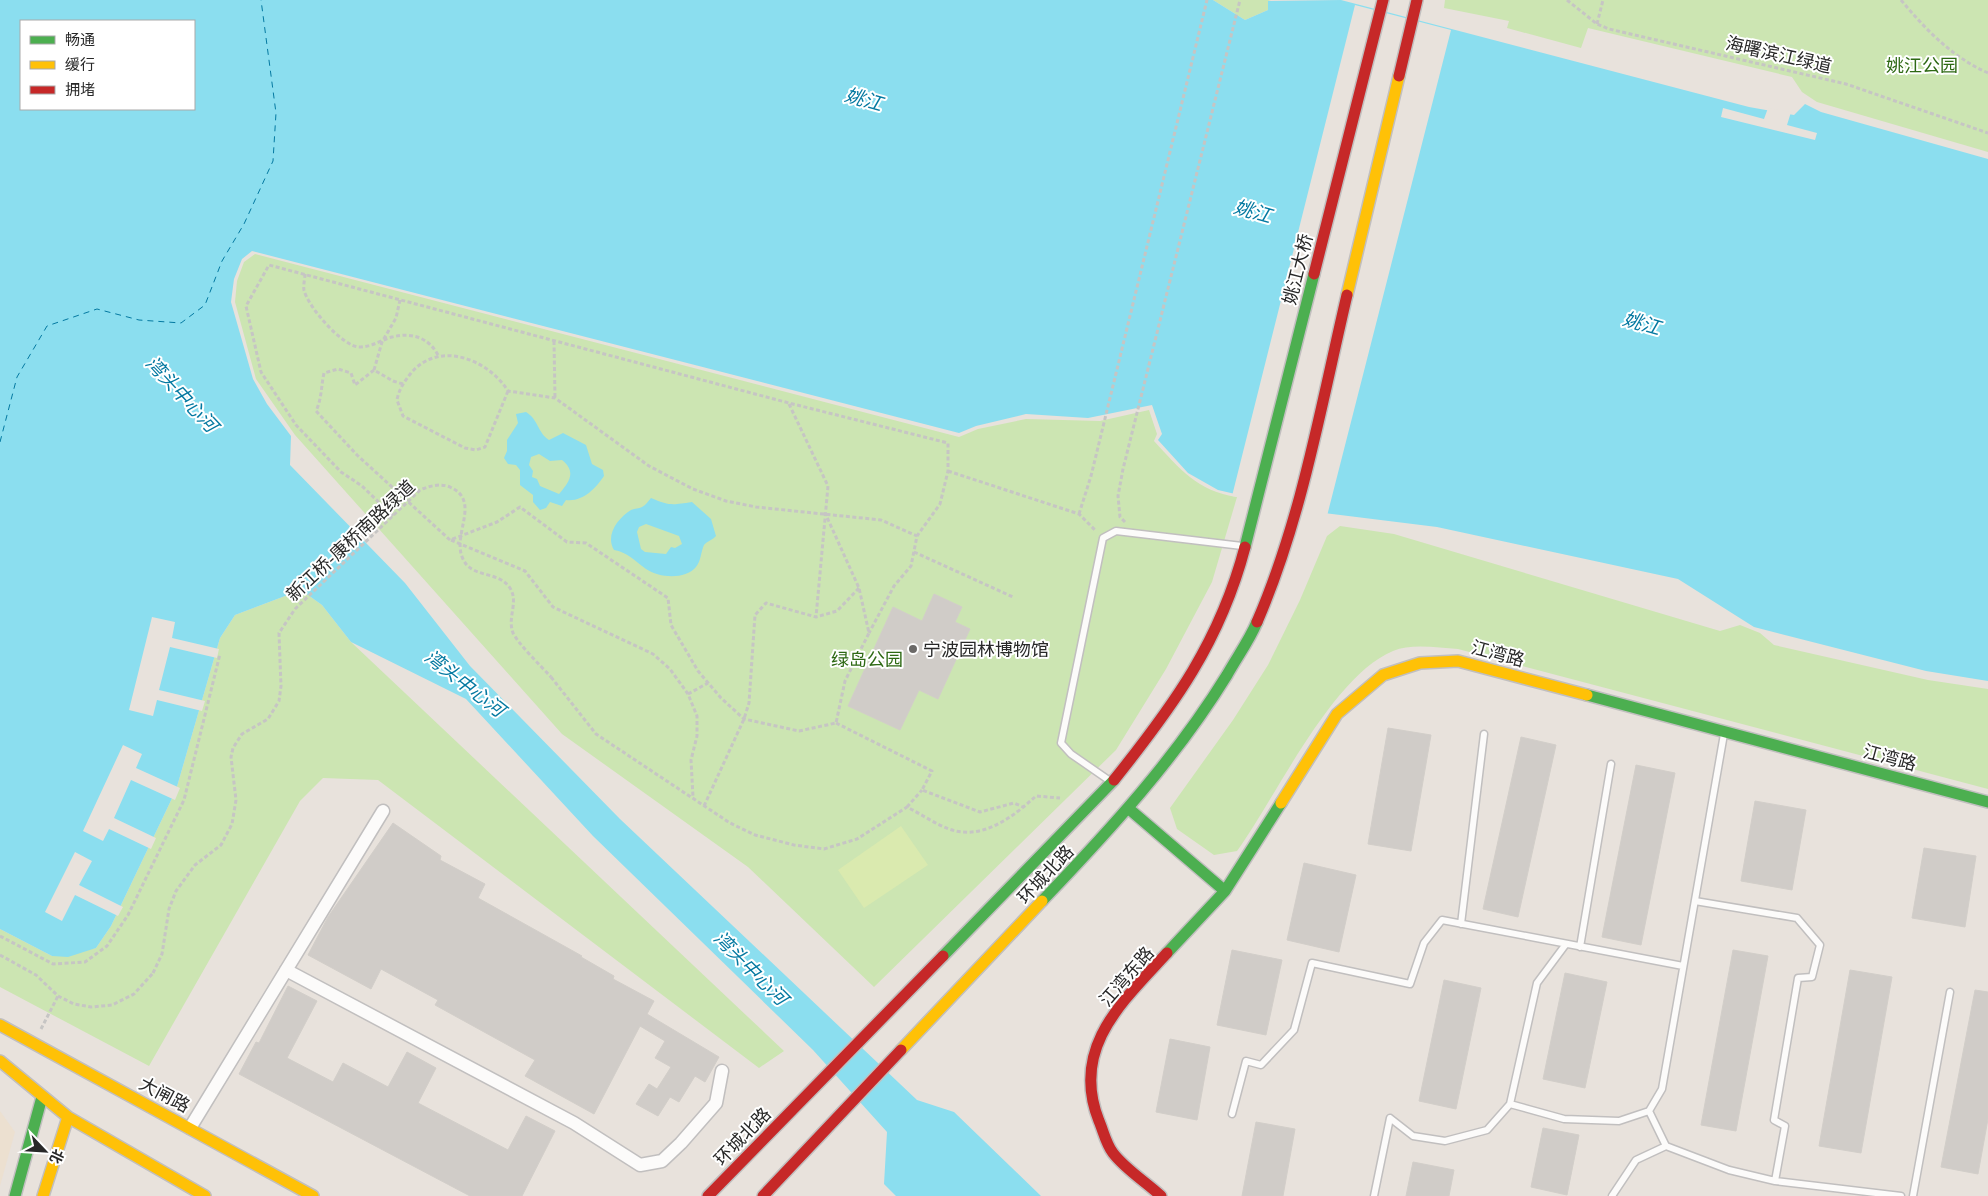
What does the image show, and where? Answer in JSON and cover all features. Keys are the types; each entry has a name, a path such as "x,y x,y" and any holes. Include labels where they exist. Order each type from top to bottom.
{"main road":[{"name":"姚江大桥","path":"1246,546 1383,0"},
{"name":"环城北路","path":"763,1196 988,960 1128,808 1173,753 1232,668 1254,630 1275,581 1291,532 1417,0"},
{"name":"环城北路","path":"708,1196 1112,782 1170,710 1193,673 1225,611 1246,546"},
{"name":"江湾路","path":"1225,891 1337,714 1383,675 1420,663 1458,661 1724,730 1988,802"},
{"path":"1128,808 1225,891"},
{"name":"江湾东路","path":"1161,1196 1112,1152 1093,1105 1090,1072 1096,1047 1118,1006 1225,891"},
{"name":"大闸路","path":"0,1025 313,1196"},
{"path":"0,1062 17,1073 42,1097 68,1117 205,1196"},
{"path":"15,1196 42,1097"},
{"path":"43,1196 68,1117"}],"street":[{"path":"190,1128 383,811"},
{"path":"286,970 574,1123 640,1165 662,1160 681,1143 716,1103 722,1071"}],"lane":[{"path":"1112,782 1070,754 1061,743 1103,538 1116,531 1246,546"},
{"path":"1510,1104 1564,1118 1619,1121 1649,1111 1662,1089 1724,730"},
{"path":"1461,924 1484,734"},
{"path":"1580,946 1611,764"},
{"path":"1695,901 1797,918 1820,946 1812,977 1798,978 1774,1120 1785,1126 1775,1181"},
{"path":"1232,1114 1246,1061 1261,1065 1294,1030 1312,963 1410,984 1424,942 1442,920 1683,966"},
{"path":"1374,1196 1390,1118 1413,1136 1445,1141 1487,1130 1510,1104 1537,983 1566,944"},
{"path":"1913,1196 1950,992"},
{"path":"1649,1111 1666,1146 1729,1170 1775,1181 1901,1196"},
{"path":"1612,1196 1636,1160 1666,1146"}],"path":[{"path":"1079,514 1208,0"},
{"path":"1140,534 1120,517 1118,496 1123,469 1240,0"},
{"name":"海曙滨江绿道","path":"1567,0 1597,24 1631,34 1846,84 1988,133"},
{"path":"1597,24 1603,0"},
{"path":"1901,0 1938,42 1970,65 1988,73"},
{"path":"392,516 362,486 341,472 296,425 260,372 246,306 269,265 789,404 948,443 948,471 940,504 917,536 911,566 894,586 845,681 836,723"},
{"path":"305,274 304,290 311,305 346,342 358,347 373,345 393,337 422,338 432,344 438,355"},
{"path":"400,300 396,318 382,342 374,370 355,385 351,373 338,369 324,372 321,385 322,398 316,411 358,455 450,540 525,571 553,606 653,654 670,670 688,694 697,716 697,736 692,760 692,798"},
{"path":"554,341 555,398"},
{"path":"508,391 485,446 476,450 465,448 403,416 397,400 398,391 415,369 438,355 456,356 481,365 498,376 508,391 555,398 649,466 693,489 726,501 756,507 881,520 917,536"},
{"path":"374,370 393,381 403,384"},
{"path":"789,404 828,486 816,617"},
{"path":"948,471 1079,514 1103,538"},
{"name":"新江桥-康桥南路绿道","path":"0,955 36,975 58,996 74,1004 92,1007 112,1005 134,994 152,973 162,954 169,909 179,886 195,865 221,845 232,824 236,800 231,758 235,743 247,731 268,719 279,701 281,686 279,633 295,609 392,516 426,487 445,486 458,492 462,497 466,509 459,536 462,558 470,570 497,577 509,587 514,600 510,620 514,633 596,734 730,823 755,835 824,850 857,839 907,807 922,790"},
{"path":"450,540 496,522 520,507 567,542 586,543 668,598 671,625 698,672 744,719 800,731 836,723 932,771 922,790 980,812 1014,803 1023,807"},
{"path":"826,514 859,588 869,633"},
{"path":"914,552 1013,597"},
{"path":"704,806 750,703 755,615 766,603 816,617 837,611 859,588"},
{"path":"0,936 53,964 85,962 107,946 128,915 184,800 220,654"},
{"path":"688,694 708,683"},
{"path":"907,807 949,829 968,833 996,826 1036,796 1060,798"}],"shaded area":[{"path":"0,1111 15,1132 0,1186"}],"green space":[{"path":"1213,0 1271,0 1268,1 1268,10 1245,20"},
{"name":"姚江公园","path":"1445,0 1988,0 1988,152 1817,102 1802,92 1792,77 1588,28 1581,48 1507,28 1509,21 1444,8"},
{"name":"绿岛公园","path":"255,254 959,437 978,429 1026,419 1100,421 1149,410 1157,434 1154,441 1172,461 1200,484 1211,490 1237,497 1212,582 1166,669 1116,750 874,987 748,867 562,734 295,435 256,379 235,302 237,281 244,262"},
{"path":"1340,526 1394,534 1720,631 1740,625 1760,633 1774,645 1928,680 1988,689 1988,789 1458,649 1408,647 1393,651 1370,665 1348,685 1307,740 1237,851 1214,855 1177,829 1170,808 1233,720 1268,665 1300,600 1327,536"},
{"path":"301,590 322,605 351,642 784,1051 759,1068 378,780 323,778 300,801 149,1066 0,987 0,929 52,956 96,948 111,926 176,790 220,638 235,615"},
{"path":"901,826 928,865 864,908 838,870"}],"water":[{"path":"0,0 1213,0 1245,20 1268,10 1268,1 1341,0 1749,107 1794,115 1805,104 1821,112 1988,159 1988,681 1926,671 1754,627 1678,579 1437,527 1308,511 1218,490 1188,473 1158,440 1162,434 1152,405 1088,418 1026,414 976,426 959,433 252,251 242,259 234,279 231,302 253,379 267,404 291,436 290,465 405,583 470,666 620,819 917,1100 954,1112 1041,1196 896,1196 884,1184 887,1132 813,1050 593,836 466,699 351,642 322,605 301,590 235,615 220,638 176,790 111,926 96,948 68,957 52,956 0,929"},
{"path":"526,412 530,415 542,434 549,440 563,433 586,445 592,464 603,470 604,476 597,486 583,497 566,500 562,506 550,502 546,508 540,510 533,502 533,495 520,485 520,470 516,465 508,464 504,458 507,451 507,440 518,423 516,414","holes":["539,454 550,461 562,460 569,469 570,477 559,494 540,486 537,479 532,477 533,471 529,465 531,457"]},
{"path":"651,498 671,504 692,502 711,519 716,536 704,545 698,565 685,574 665,576 651,572 627,555 614,550 611,539 614,527 626,513 640,508","holes":["646,524 679,536 682,544 675,548 671,547 666,554 645,552 641,549 637,532 639,527"]}],"pier":[{"path":"1355,5 1451,30 1327,516 1232,496"},
{"path":"1723,108 1764,119 1768,108 1791,112 1787,125 1817,133 1815,140 1721,117"},
{"path":"152,617 175,622 172,638 219,649 217,658 170,647 159,690 205,701 202,711 157,700 153,716 129,710"},
{"path":"123,745 142,754 136,768 180,788 175,800 131,780 114,818 156,838 151,849 109,829 103,841 83,831"},
{"path":"75,852 92,861 79,885 123,907 118,916 75,895 62,921 45,912"}],"building":[{"path":"934,594 962,607 955,622 970,629 938,699 919,690 900,730 848,706 893,607 922,621"},
{"path":"1388,728 1431,735 1411,851 1368,844"},
{"path":"1521,737 1556,745 1518,917 1483,909"},
{"path":"1636,765 1675,773 1641,945 1602,937"},
{"path":"1755,801 1806,810 1792,890 1741,881"},
{"path":"393,823 441,856 440,860 485,884 478,898 582,956 614,976 613,979 654,1001 647,1014 719,1057 705,1082 695,1076 679,1102 670,1097 658,1116 636,1104 649,1084 657,1089 671,1067 655,1058 665,1041 640,1026 594,1114 525,1076 535,1060 435,1005 438,1000 381,969 371,989 308,955 328,917"},
{"path":"1924,848 1976,856 1965,927 1912,918"},
{"path":"1304,863 1356,875 1339,952 1287,940"},
{"path":"1232,950 1282,960 1266,1035 1217,1025"},
{"path":"1733,950 1768,956 1736,1131 1701,1125"},
{"path":"1850,970 1892,977 1861,1153 1819,1146"},
{"path":"1565,973 1607,982 1585,1088 1543,1079"},
{"path":"1444,980 1481,988 1456,1109 1419,1101"},
{"path":"288,986 317,1001 287,1058 333,1082 343,1063 388,1087 407,1052 436,1068 418,1103 508,1150 526,1116 555,1131 522,1196 470,1196 239,1074 256,1042 259,1043"},
{"path":"1975,990 1988,992 1988,1119 1978,1174 1941,1167"},
{"path":"1170,1039 1210,1047 1197,1120 1156,1112"},
{"path":"1256,1122 1295,1129 1283,1196 1242,1196"},
{"path":"1543,1128 1579,1135 1567,1195 1531,1187"},
{"path":"1413,1162 1454,1170 1449,1196 1406,1196"}],"ferry route":[{"path":"0,442 17,377 47,326 97,309 139,320 181,323 205,305 222,261 244,224 273,161 276,113 261,0"}],"traffic: fast":[{"path":"1245,547 1314,274"},
{"path":"1042,901 1117,820 1164,764 1207,706 1247,642 1257,622"},
{"path":"1587,695 1988,802"},
{"path":"943,956 1114,780"},
{"path":"1128,808 1225,891 1281,803"},
{"path":"1167,953 1225,891"},
{"path":"15,1196 42,1097"}],"traffic: slow":[{"path":"1347,295 1399,76"},
{"path":"1281,803 1337,714 1383,675 1420,663 1458,661 1587,695"},
{"path":"901,1050 1042,901"},
{"path":"0,1025 313,1196"},
{"path":"0,1061 68,1117 205,1196"},
{"path":"43,1196 68,1117"}],"traffic: jam":[{"path":"1314,274 1383,0"},
{"path":"1399,76 1417,0"},
{"path":"1257,622 1273,583 1298,502 1347,295"},
{"path":"1114,780 1156,725 1193,671 1222,613 1235,581 1245,547"},
{"path":"1161,1196 1123,1164 1111,1149 1099,1121 1092,1095 1091,1071 1096,1049 1105,1028 1118,1008 1167,953"},
{"path":"708,1196 943,956"},
{"path":"763,1196 901,1050"}],"place":[{"name":"宁波园林博物馆","path":"913,649"}],"water label":[{"name":"姚江","path":"864,99"},
{"name":"姚江","path":"1253,211"},
{"name":"姚江","path":"1642,323"},
{"name":"湾头中心河","path":"182,394"},
{"name":"湾头中心河","path":"465,683"},
{"name":"湾头中心河","path":"751,968"}]}
